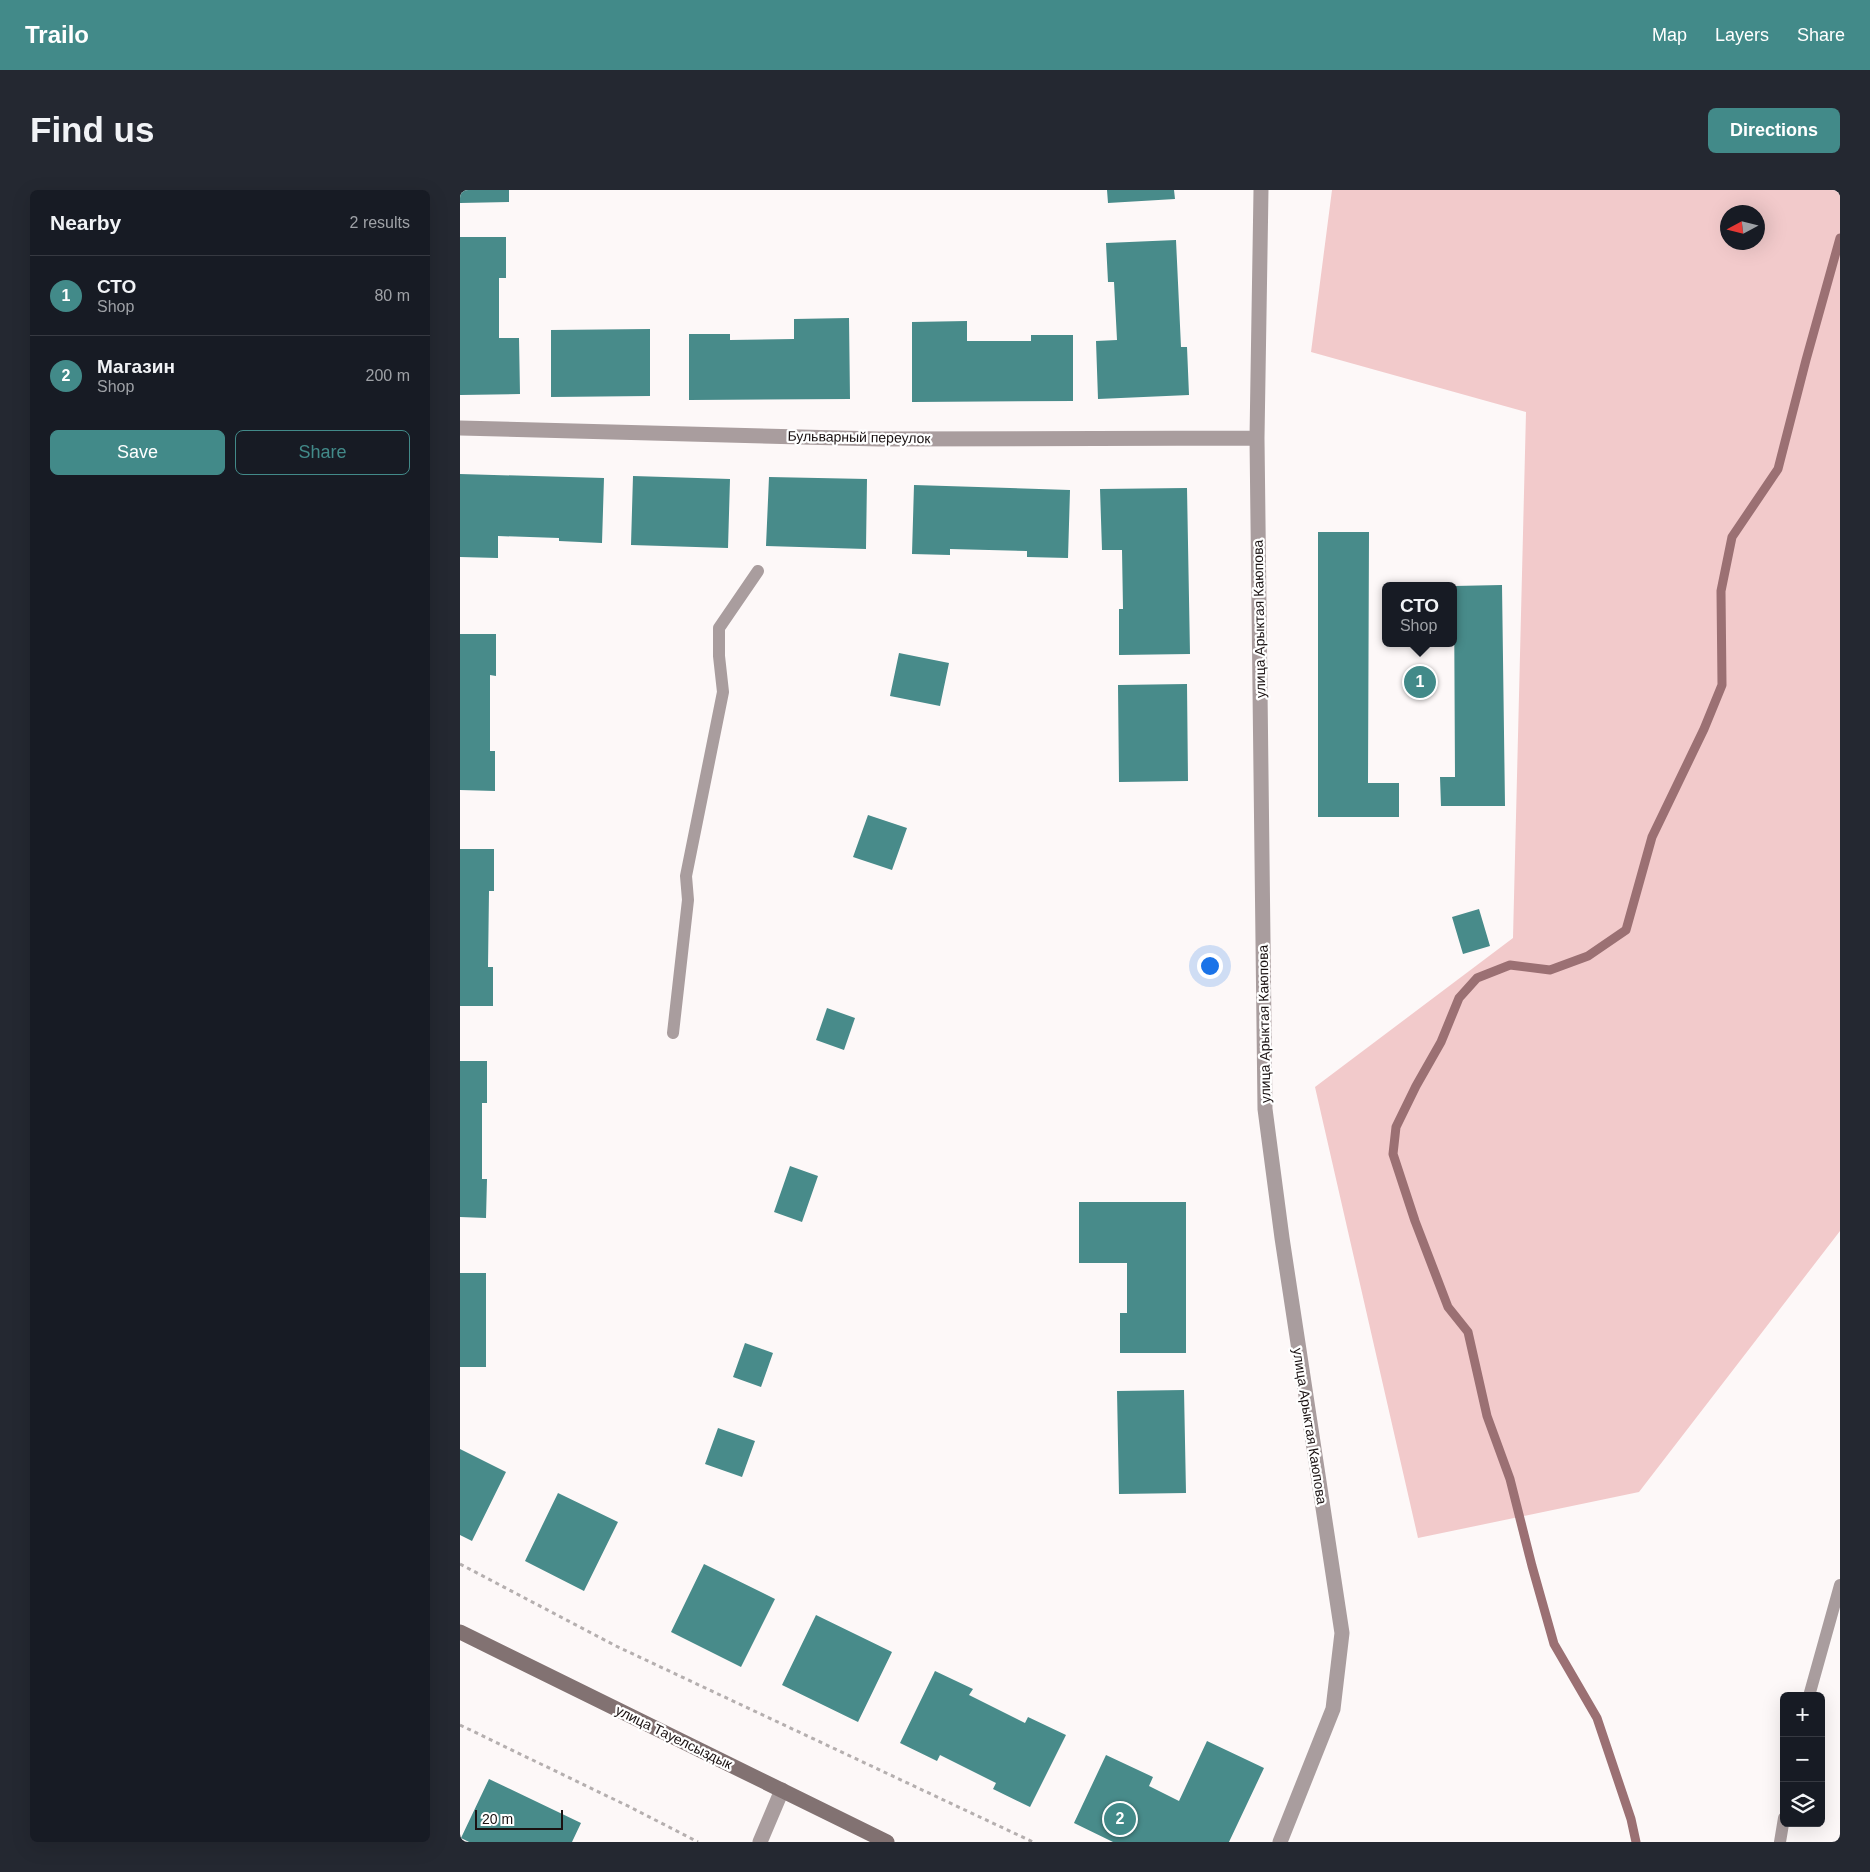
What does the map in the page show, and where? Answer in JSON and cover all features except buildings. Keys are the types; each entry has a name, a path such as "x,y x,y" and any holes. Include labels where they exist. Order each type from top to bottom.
{"street":[{"name":"улица Арыктая Каюпова","path":"1261,190 1257,438 1265,1110 1282,1238 1342,1633 1333,1709 1280,1842"},
{"name":"Бульварный переулок","path":"460,428 879,439 1257,438"},
{"name":"улица Тауелсыздык","path":"460,1632 887,1842"},
{"path":"760,1842 782,1790"}],"lane":[{"path":"672,1033 688,900 686,876 723,692 719,656 719,628 758,572"},
{"path":"1810,1692 1840,1585"},
{"path":"1780,1842 1782,1827"}],"path":[{"path":"460,1564 616,1646 1033,1842"},
{"path":"460,1725 698,1842"}],"shaded area":[{"path":"1332,190 1840,190 1840,1231 1639,1492 1418,1538 1315,1087 1513,938 1526,412 1311,352"}],"waterway":[{"path":"1636,1842 1631,1819 1597,1718 1554,1644 1510,1479 1487,1416 1468,1332 1448,1307 1415,1221 1393,1154 1396,1127 1416,1086 1441,1042 1459,998 1477,978 1510,965 1550,970 1588,956 1626,930 1652,837 1704,729 1722,685 1721,591 1732,537 1778,469 1840,238"}],"place":[{"name":"СТО","path":"1420,682"},
{"name":"Магазин","path":"1120,1819"}]}
